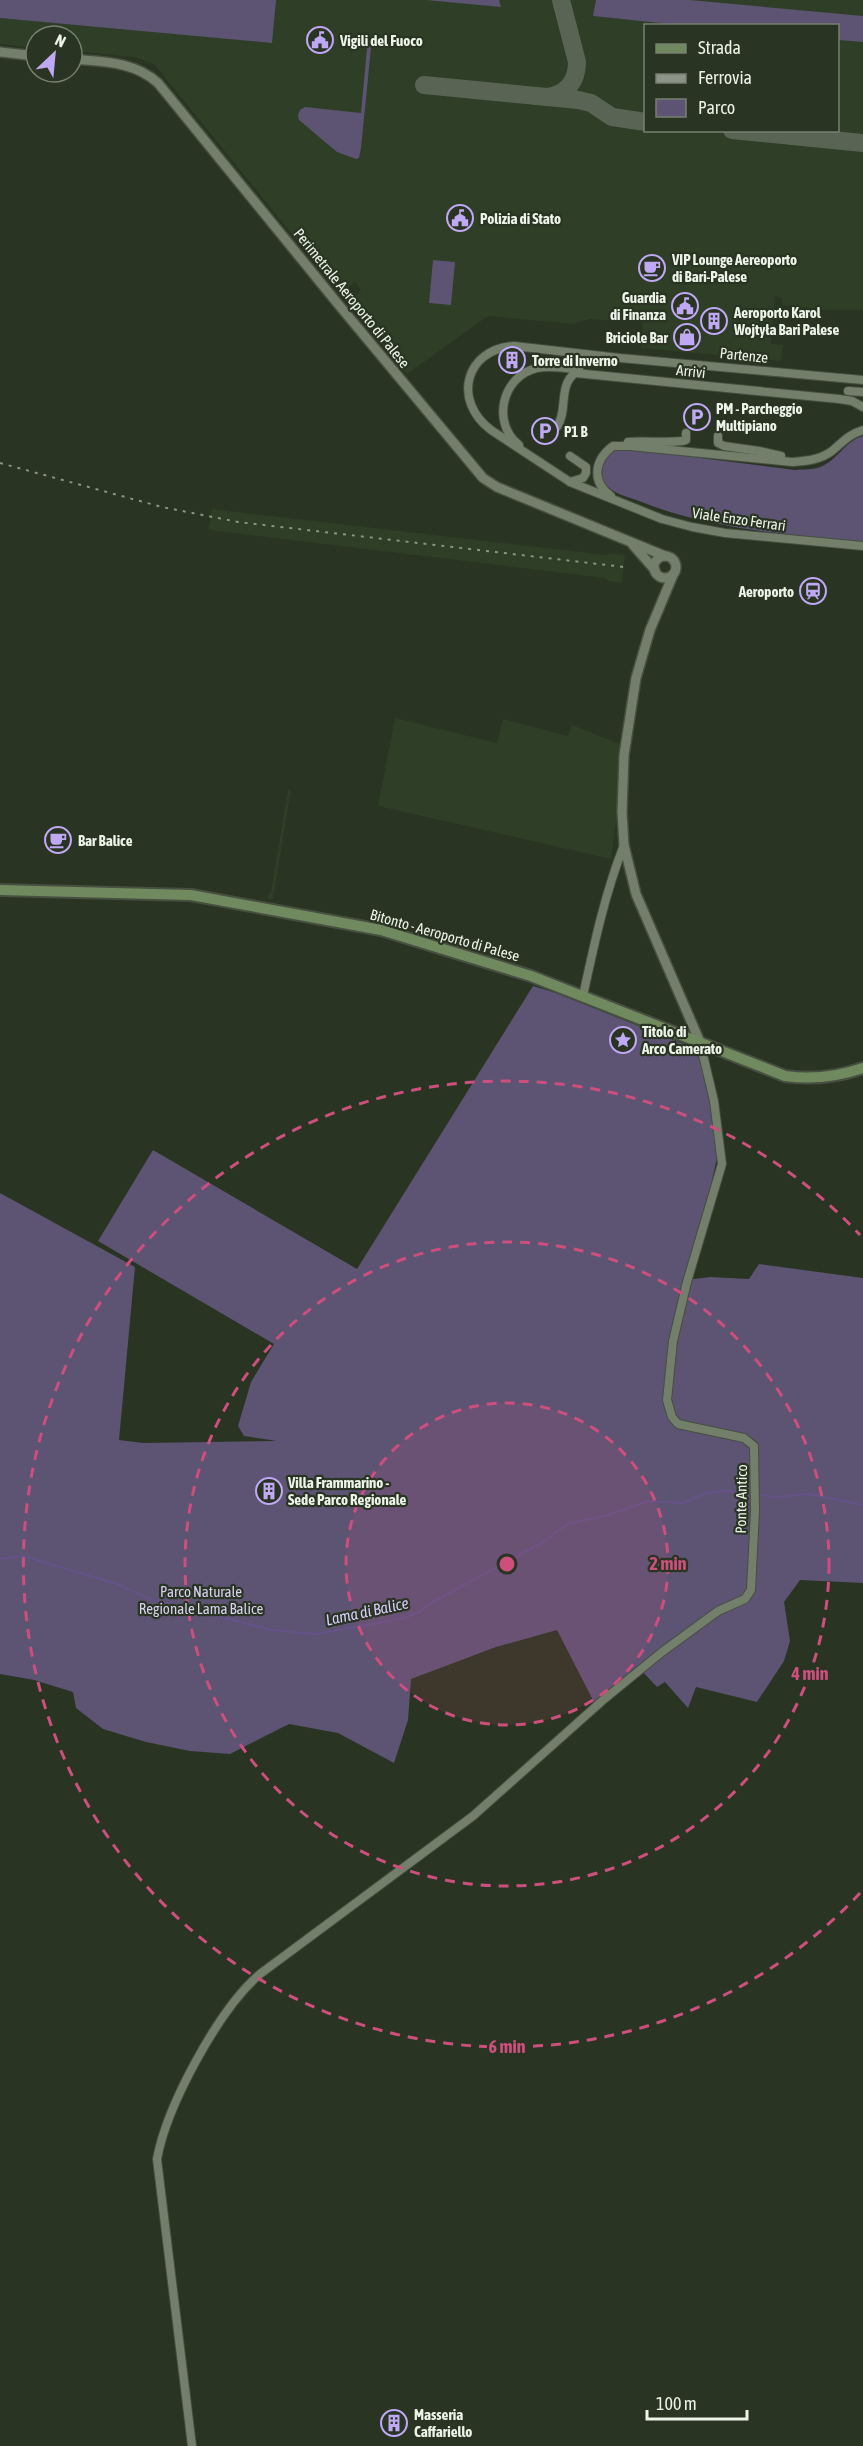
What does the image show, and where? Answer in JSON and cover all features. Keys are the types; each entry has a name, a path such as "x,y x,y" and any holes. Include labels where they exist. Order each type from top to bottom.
{"main road":[{"name":"Bitonto - Aeroporto di Palese","path":"0,890 191,896 381,930 531,976 785,1076 807,1079 825,1078 863,1068"}],"street":[{"path":"0,52 24,55"},
{"name":"Perimetrale Aeroporto di Palese","path":"84,60 130,65 147,73 158,83 483,478 497,487 665,556"},
{"name":"Partenze","path":"550,470 478,421 469,404 469,382 478,362 501,347 514,346 863,380"},
{"path":"550,470 513,441 506,430 502,407 506,395 517,378 536,368 615,374"},
{"name":"Arrivi","path":"557,428 561,419 566,385 575,373 839,399 852,401 863,407"},
{"path":"848,391 863,392"},
{"path":"620,445 792,462 817,459 831,452 848,435 863,430"},
{"path":"621,503 601,488 596,469 607,451 620,445 645,440 680,443 686,440 686,433"},
{"path":"718,436 718,443 724,447 759,451 806,461"},
{"path":"570,456 586,467 586,473 583,478 570,482"},
{"name":"Viale Enzo Ferrari","path":"550,470 570,482 621,503 692,527 863,546"},
{"name":"Perimetrale Aeroporto di Palese","path":"629,541 656,573"},
{"path":"661,600 656,561 665,556 671,558 676,569 661,600 642,653 628,724 623,783 624,845 636,894 700,1042"},
{"path":"656,573 664,578 673,575"},
{"path":"584,996 593,950 611,882 624,845"},
{"name":"Ponte Antico","path":"192,2446 157,2158 159,2146 175,2106 215,2029 233,2003 260,1974 473,1816 602,1701 662,1652 718,1611 745,1599 752,1586 754,1446 748,1440 683,1426 674,1421 668,1407 667,1383 675,1331 722,1164 714,1101 700,1042"}],"shaded area":[{"path":"0,0 863,0 863,310 826,310 782,305 782,299 775,296 771,344 783,345 781,361 641,348 643,316 618,314 614,321 589,319 573,324 488,316 407,374 349,304 361,290 355,282 345,291 338,291 154,64 134,57 84,52 84,24 24,24 24,47 0,44"},
{"path":"212,509 606,555 611,553 625,555 622,583 604,578 208,530"},
{"path":"395,718 497,743 503,719 568,736 572,725 620,744 618,805 611,859 378,806"},
{"path":"288,790 291,790 273,899 266,898 271,892"}],"green space":[{"path":"0,0 276,0 272,43 0,18"},
{"path":"426,0 499,0 501,7"},
{"path":"596,0 690,0 863,16 863,42 839,40 839,24 670,24 593,16"},
{"path":"368,38 372,38 361,148 359,158 356,159 337,152 299,120 298,115 305,107 361,113"},
{"path":"433,260 455,262 451,305 429,303"},
{"path":"863,436 863,542 778,533 694,519 617,493 604,483 601,476 601,464 612,450 622,448 795,470 814,469 832,460 857,438"},
{"name":"Parco Naturale Regionale Lama Balice","path":"533,986 691,1047 699,1055 710,1101 717,1158 707,1203 681,1289 665,1370 686,1280 710,1277 749,1279 759,1264 863,1278 863,1583 800,1580 784,1602 790,1641 784,1661 757,1702 696,1687 688,1708 665,1682 657,1687 640,1669 596,1706 557,1630 496,1647 411,1679 408,1720 394,1763 338,1733 289,1724 230,1754 190,1751 146,1742 103,1729 76,1708 73,1692 34,1680 0,1674 0,1193 135,1267 119,1440 143,1443 277,1441 244,1436 238,1426 251,1382 274,1344 98,1241 153,1150 357,1269"}],"waterway":[{"name":"Lama di Balice","path":"0,1559 23,1556 117,1584 148,1598 271,1630 317,1634 404,1618 420,1612 429,1604 538,1545 568,1524 608,1515 649,1501 683,1503 707,1493 725,1491 777,1497 809,1494 863,1505"}],"taxiway":[{"path":"548,97 566,90 573,81 577,69 561,0"},
{"path":"424,85 578,100 591,103 612,117 644,122"},
{"path":"752,132 863,143"}],"railway":[{"path":"0,463 162,507 238,522 624,567"}],"place":[{"name":"Vigili del Fuoco","path":"320,40"},
{"name":"Polizia di Stato","path":"460,218"},
{"name":"VIP Lounge Aereoporto di Bari-Palese","path":"652,268"},
{"name":"Guardia di Finanza","path":"685,306"},
{"name":"Aeroporto Karol Wojtyła Bari Palese","path":"714,321"},
{"name":"Briciole Bar","path":"687,337"},
{"name":"Torre di Inverno","path":"512,360"},
{"name":"PM - Parcheggio Multipiano","path":"697,417"},
{"name":"P1 B","path":"545,431"},
{"name":"Aeroporto","path":"813,591"},
{"name":"Bar Balice","path":"58,840"},
{"name":"Titolo di Arco Camerato","path":"623,1040"},
{"name":"Villa Frammarino - Sede Parco Regionale","path":"269,1491"},
{"name":"Masseria Caffariello","path":"394,2423"}]}
